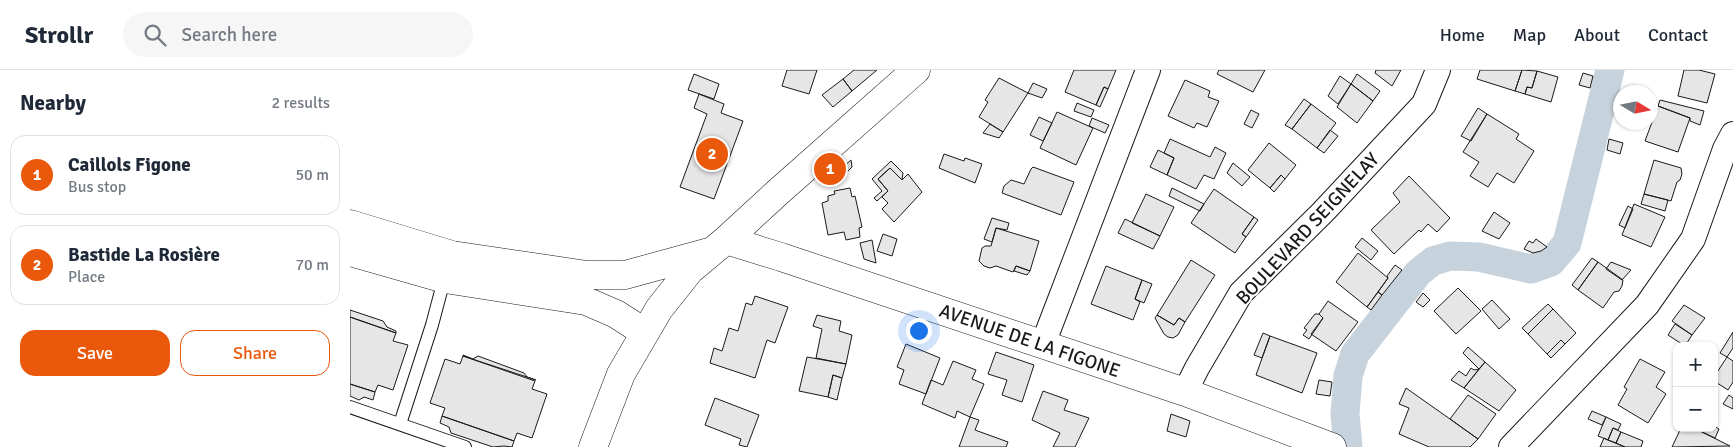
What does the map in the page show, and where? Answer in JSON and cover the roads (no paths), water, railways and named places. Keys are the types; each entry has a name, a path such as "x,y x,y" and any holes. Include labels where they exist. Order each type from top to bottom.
{"street":[{"path":"592,447 621,374 644,332 659,309 690,270 916,70"},
{"path":"1043,344 1148,70"},
{"name":"BOULEVARD SEIGNELAY","path":"1185,392 1240,293 1323,212 1424,104 1438,70"},
{"path":"1511,447 1647,305 1693,239 1725,149 1733,134"},
{"path":"350,224 448,267 587,275 625,275 719,246"},
{"name":"AVENUE DE LA FIGONE","path":"719,246 1043,344 1185,392 1331,447"},
{"path":"350,252 448,267 586,301 616,314 644,332"}],"lane":[{"path":"400,424 432,325 448,267"},
{"path":"350,407 465,447"}],"waterway":[{"path":"1348,447 1345,414 1348,376 1355,354 1418,273 1433,261 1450,256 1479,257 1531,269 1551,262 1567,243 1610,70"}],"place":[{"name":"Bastide La Rosière","path":"712,154"},
{"name":"Caillols Figone","path":"830,169"}]}
